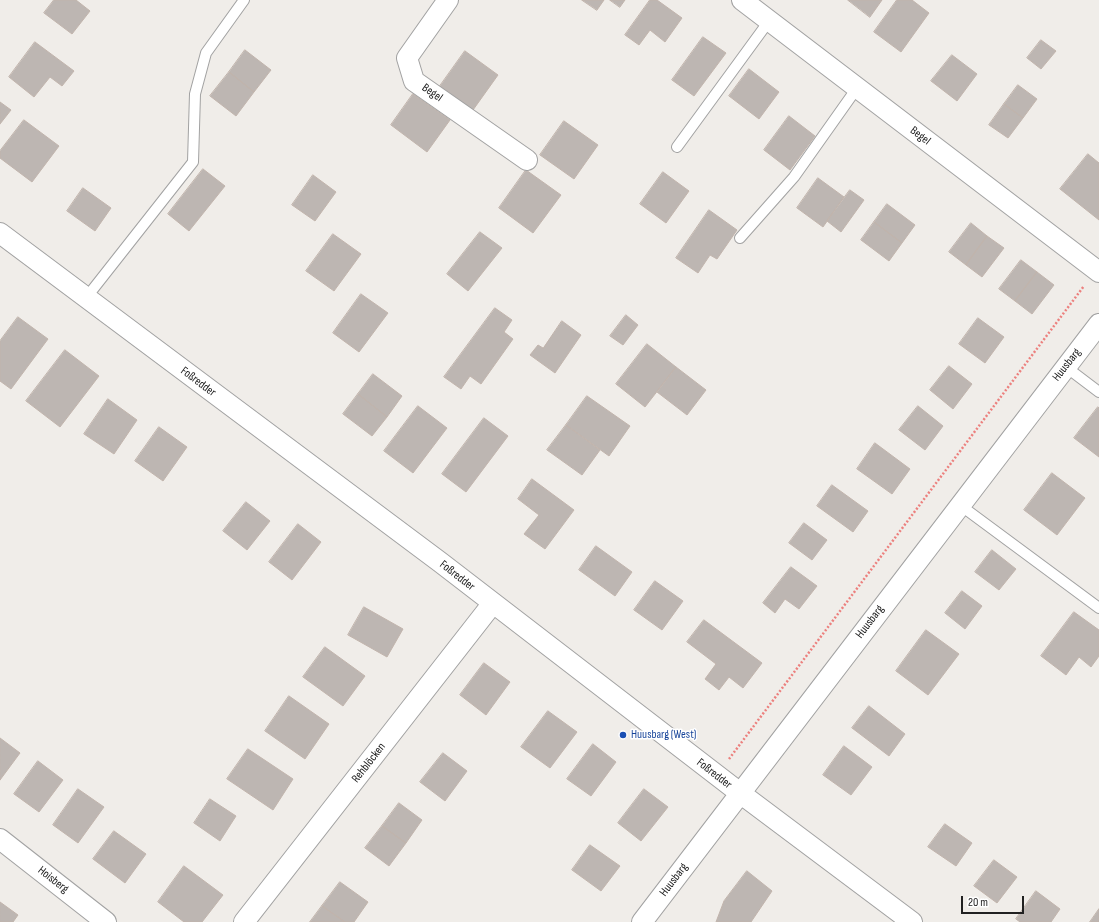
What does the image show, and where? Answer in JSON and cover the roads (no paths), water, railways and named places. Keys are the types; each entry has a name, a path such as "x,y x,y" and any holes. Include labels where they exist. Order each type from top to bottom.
{"street":[{"name":"Begel","path":"448,0 407,58 414,81 527,160"},
{"name":"Begel","path":"742,0 1098,271"},
{"name":"Foßredder","path":"0,233 493,603 717,776 912,922"},
{"name":"Huusbarg","path":"642,922 1099,324"},
{"name":"Rehblöcken","path":"244,922 493,603"},
{"name":"Hoisberg","path":"0,839 106,922"}],"lane":[{"path":"86,298 193,162 195,94 206,53 244,0"},
{"path":"677,147 769,21"},
{"path":"740,238 794,177 857,88"},
{"path":"1066,367 1099,392"},
{"path":"960,505 1099,608"}],"place":[{"name":"Huusbarg (West)","path":"623,735"}]}
